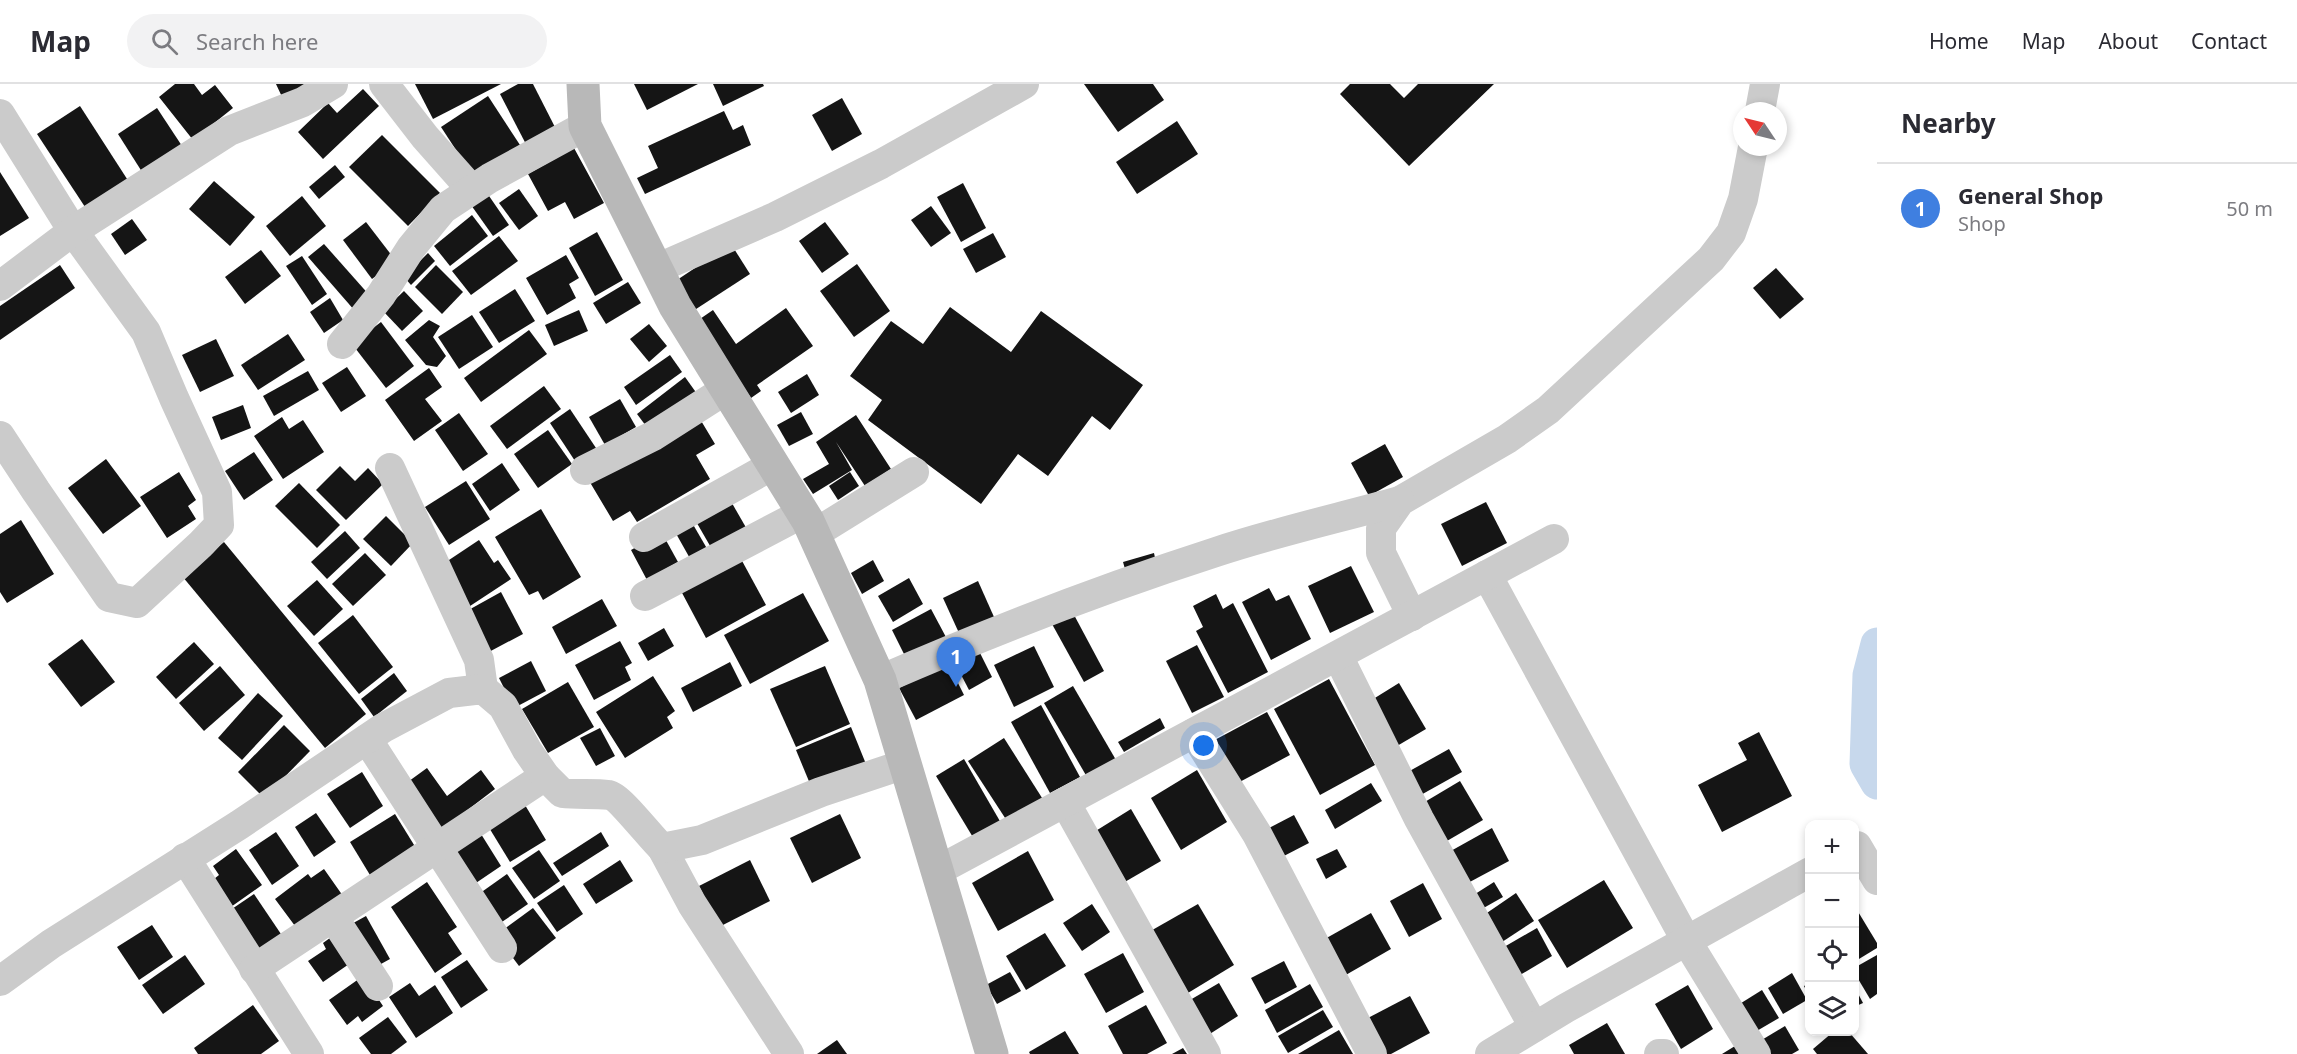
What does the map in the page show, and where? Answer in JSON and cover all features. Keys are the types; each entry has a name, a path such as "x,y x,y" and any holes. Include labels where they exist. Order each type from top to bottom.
{"main road":[{"path":"584,84 585,126 656,269 675,306 725,390 808,523 880,680 992,1054"}],"street":[{"path":"0,286 73,231 230,131 303,102 333,84"},
{"path":"384,84 424,137 464,180 469,190"},
{"path":"656,269 796,207 881,164 1024,84"},
{"path":"1762,102 1765,84"},
{"path":"0,114 73,231 146,332 217,492 219,525 137,603 110,597 0,436"},
{"path":"342,344 381,295 411,248 443,208 469,190 585,126"},
{"path":"880,680 982,635 1086,596 1218,551 1400,501 1507,439 1548,410 1711,259 1731,233 1743,199 1751,156"},
{"path":"585,470 653,436 725,390"},
{"path":"644,537 773,465"},
{"path":"390,468 480,660 483,689 503,706 527,750 545,776 562,793 612,795 629,810 646,834 662,848 692,904 789,1054"},
{"path":"645,596 808,523 914,472"},
{"path":"1400,501 1381,528 1381,553 1412,616"},
{"path":"937,871 1554,539"},
{"path":"1487,575 1686,940 1756,1054"},
{"path":"1338,656 1419,819 1534,1027"},
{"path":"0,981 51,944 239,825 382,728 449,693 483,689"},
{"path":"1194,733 1257,834 1372,1054"},
{"path":"366,739 502,948"},
{"path":"662,848 702,840 821,792 905,764"},
{"path":"254,969 545,776"},
{"path":"1065,802 1206,1054"},
{"path":"1863,843 1877,880"},
{"path":"184,858 309,1054"},
{"path":"1490,1054 1686,940 1805,874"},
{"path":"333,917 378,986"},
{"path":"1659,1054 1664,1054"}],"building":[{"path":"175,84 194,84 202,95 215,85 233,108 193,140 159,97"},
{"path":"276,84 312,84 283,99"},
{"path":"415,84 501,84 433,119"},
{"path":"518,84 533,84 559,135 529,150 500,94"},
{"path":"634,84 698,84 647,110"},
{"path":"713,84 763,84 764,86 723,106"},
{"path":"1084,84 1153,84 1164,100 1118,132"},
{"path":"1350,84 1390,84 1404,98 1418,84 1494,84 1409,166 1340,94"},
{"path":"363,89 379,106 323,159 298,132 328,103 337,113"},
{"path":"488,96 520,145 473,176 441,127"},
{"path":"842,98 862,134 832,151 812,115"},
{"path":"80,106 129,182 87,210 37,134"},
{"path":"157,108 184,149 144,175 118,134"},
{"path":"724,111 733,130 743,125 751,145 645,194 637,178 658,168 648,146"},
{"path":"1177,121 1198,154 1137,194 1116,162"},
{"path":"382,135 440,193 408,226 349,167"},
{"path":"574,148 604,203 574,219 565,202 548,211 528,174"},
{"path":"335,165 345,177 319,199 309,187"},
{"path":"0,172 29,218 0,236"},
{"path":"214,181 255,217 230,246 189,209"},
{"path":"963,183 986,228 961,242 937,197"},
{"path":"519,189 538,216 519,230 499,203"},
{"path":"487,193 509,225 493,236 471,205"},
{"path":"302,196 326,226 290,256 266,226"},
{"path":"931,206 951,233 931,247 911,220"},
{"path":"472,215 488,236 450,266 434,246"},
{"path":"132,219 147,240 125,255 111,234"},
{"path":"366,222 396,261 372,279 343,240"},
{"path":"825,222 849,254 822,273 799,241"},
{"path":"597,232 623,280 595,296 569,248"},
{"path":"993,233 1006,257 976,273 963,249"},
{"path":"499,236 518,261 471,295 452,271"},
{"path":"324,244 371,297 355,311 308,257"},
{"path":"731,244 750,274 693,311 674,282"},
{"path":"261,250 281,276 245,304 225,277"},
{"path":"428,253 435,261 411,285 404,277"},
{"path":"566,255 579,278 569,284 576,298 547,315 526,278"},
{"path":"302,256 327,294 312,305 286,266"},
{"path":"857,264 890,311 854,337 820,291"},
{"path":"60,265 75,288 0,340 0,306"},
{"path":"436,265 463,292 442,314 415,287"},
{"path":"1776,268 1804,299 1780,319 1753,288"},
{"path":"628,282 641,303 606,324 593,303"},
{"path":"515,289 535,321 499,343 479,312"},
{"path":"404,291 423,311 402,331 383,311"},
{"path":"330,298 343,320 324,333 310,312"},
{"path":"950,307 1011,352 1041,311 1143,385 1110,430 1092,416 1048,476 1018,454 981,504 868,420 882,400 850,376 891,321 923,344"},
{"path":"786,308 813,346 757,385 761,391 751,398 697,321 713,310 736,344"},
{"path":"579,310 588,331 554,346 545,325"},
{"path":"472,315 493,347 459,369 438,337"},
{"path":"429,320 440,326 433,337 446,356 437,367 426,365 405,340"},
{"path":"381,322 414,366 386,388 352,344"},
{"path":"649,324 667,346 649,362 630,339"},
{"path":"529,330 547,354 481,402 464,378"},
{"path":"288,334 305,360 258,390 241,365"},
{"path":"216,339 234,376 200,392 182,355"},
{"path":"670,355 682,372 636,405 624,387"},
{"path":"347,367 366,396 341,412 322,383"},
{"path":"429,368 442,387 425,399 442,421 414,441 385,400"},
{"path":"308,371 319,390 274,416 263,396"},
{"path":"807,374 819,395 791,413 778,392"},
{"path":"685,377 700,398 652,434 637,414"},
{"path":"544,386 561,409 507,449 490,426"},
{"path":"620,399 636,427 605,445 589,417"},
{"path":"243,405 251,428 221,440 212,417"},
{"path":"570,409 596,448 575,461 550,423"},
{"path":"801,412 813,434 789,446 777,425"},
{"path":"459,413 488,454 463,471 435,430"},
{"path":"697,414 715,444 696,455 710,479 637,522 630,511 613,521 588,479"},
{"path":"856,415 891,469 865,486 836,442 852,470 813,494 803,479 829,464 816,442"},
{"path":"282,417 289,429 303,420 324,452 283,479 254,436"},
{"path":"548,430 572,464 538,488 514,454"},
{"path":"1385,444 1403,477 1369,496 1351,463"},
{"path":"254,452 273,480 244,500 225,471"},
{"path":"106,459 141,506 103,534 68,488"},
{"path":"502,463 520,490 490,511 472,484"},
{"path":"340,466 355,481 368,468 383,484 346,520 316,490"},
{"path":"179,472 196,500 188,506 196,519 167,538 140,497"},
{"path":"850,472 859,486 838,500 829,486"},
{"path":"466,481 490,519 449,545 425,507"},
{"path":"299,483 340,525 317,548 275,506"},
{"path":"729,498 748,531 713,551 694,518"},
{"path":"1486,502 1507,543 1462,566 1441,524"},
{"path":"541,509 581,577 543,600 538,591 529,595 495,537"},
{"path":"386,516 413,543 391,566 363,539"},
{"path":"21,520 54,574 7,603 0,592 0,534"},
{"path":"691,521 709,552 692,562 674,530"},
{"path":"345,531 360,548 327,579 311,562"},
{"path":"662,533 678,562 647,580 631,550"},
{"path":"479,540 494,563 498,560 511,579 467,608 440,566"},
{"path":"224,542 366,714 325,748 182,576"},
{"path":"365,553 386,575 353,606 332,584"},
{"path":"1154,553 1157,567 1127,576 1123,562"},
{"path":"741,559 766,605 706,638 681,591"},
{"path":"873,560 884,581 862,594 851,573"},
{"path":"1351,566 1374,612 1330,633 1308,586"},
{"path":"909,578 923,604 893,622 878,596"},
{"path":"317,580 343,609 314,636 287,606"},
{"path":"978,581 994,617 959,633 943,598"},
{"path":"1269,588 1276,601 1289,595 1311,639 1271,660 1242,602"},
{"path":"501,592 523,634 487,653 465,612"},
{"path":"803,593 829,641 750,684 724,635"},
{"path":"1216,594 1223,609 1233,603 1268,672 1228,693 1196,631 1203,627 1193,606"},
{"path":"602,599 617,626 566,654 552,627"},
{"path":"931,609 947,639 907,660 892,630"},
{"path":"1073,613 1104,671 1084,682 1052,624"},
{"path":"353,615 393,667 359,694 318,643"},
{"path":"664,628 674,646 648,661 638,643"},
{"path":"82,639 115,682 81,707 48,664"},
{"path":"620,641 632,663 625,667 631,680 594,700 575,665"},
{"path":"194,642 214,664 176,699 156,677"},
{"path":"1197,645 1224,697 1192,713 1166,661"},
{"path":"1034,646 1054,687 1014,707 994,665"},
{"path":"979,651 992,677 969,690 955,663"},
{"path":"531,661 546,691 514,708 499,678"},
{"path":"730,662 742,686 693,712 681,688"},
{"path":"948,663 964,695 916,720 899,688"},
{"path":"220,666 245,695 204,731 179,703"},
{"path":"825,666 850,724 796,747 770,689"},
{"path":"394,673 407,691 374,717 361,699"},
{"path":"653,676 675,711 667,717 673,728 625,758 596,712"},
{"path":"1329,679 1375,765 1320,795 1274,709"},
{"path":"568,682 594,727 548,753 522,709"},
{"path":"1399,683 1426,729 1397,746 1370,701"},
{"path":"1073,686 1116,760 1087,777 1044,703"},
{"path":"258,693 283,716 242,760 218,738"},
{"path":"1041,705 1080,777 1050,793 1011,722"},
{"path":"1267,712 1290,755 1234,785 1211,742"},
{"path":"1160,718 1165,728 1124,752 1118,742"},
{"path":"284,725 310,751 264,798 238,772"},
{"path":"851,727 868,769 813,791 796,750"},
{"path":"600,728 615,756 596,766 580,738"},
{"path":"1759,732 1792,796 1722,832 1698,785 1747,760 1738,743"},
{"path":"1004,738 1044,801 1009,824 968,761"},
{"path":"1449,749 1462,772 1419,796 1406,773"},
{"path":"964,759 1001,823 974,839 936,776"},
{"path":"427,768 447,796 481,770 495,789 440,831 405,784"},
{"path":"1197,770 1227,822 1181,850 1151,798"},
{"path":"362,772 383,806 350,828 327,794"},
{"path":"1460,781 1483,820 1440,845 1418,806"},
{"path":"1371,783 1382,801 1335,829 1325,810"},
{"path":"525,805 546,840 510,862 488,826"},
{"path":"1131,809 1161,861 1123,883 1094,832"},
{"path":"316,813 336,842 314,857 295,827"},
{"path":"395,814 419,853 373,880 350,842"},
{"path":"840,814 861,858 812,883 790,838"},
{"path":"1294,815 1309,843 1280,858 1265,830"},
{"path":"1492,828 1509,861 1466,884 1449,852"},
{"path":"276,832 299,866 272,885 249,850"},
{"path":"601,832 609,846 562,876 553,863"},
{"path":"481,834 501,866 470,887 449,856"},
{"path":"236,849 262,885 228,909 209,883 219,875 213,866"},
{"path":"1337,849 1347,867 1326,879 1316,859"},
{"path":"539,850 560,881 534,899 512,868"},
{"path":"1028,851 1054,900 998,931 972,883"},
{"path":"620,860 633,881 596,904 583,884"},
{"path":"750,860 770,901 719,927 699,886"},
{"path":"324,869 343,896 298,930 275,899 308,874 311,878"},
{"path":"507,874 528,904 496,926 476,896"},
{"path":"1604,880 1633,928 1567,968 1538,920"},
{"path":"427,882 457,927 448,933 462,954 435,973 391,907"},
{"path":"1494,882 1503,897 1480,910 1472,896"},
{"path":"1423,883 1442,919 1409,937 1390,901"},
{"path":"564,885 583,914 557,932 537,903"},
{"path":"1516,893 1534,921 1499,944 1481,917"},
{"path":"254,894 283,937 255,955 226,913"},
{"path":"1092,904 1110,932 1082,951 1063,923"},
{"path":"1198,904 1234,965 1183,996 1147,933"},
{"path":"533,908 556,938 519,966 496,935"},
{"path":"1371,913 1391,949 1344,976 1323,940"},
{"path":"1859,913 1877,943 1877,948 1859,959"},
{"path":"366,916 390,959 370,970 346,927"},
{"path":"152,925 173,957 139,980 117,947"},
{"path":"1537,928 1552,956 1520,975 1504,947"},
{"path":"1045,933 1066,966 1026,990 1006,956"},
{"path":"334,935 352,962 323,982 308,961 326,949 323,943"},
{"path":"1123,953 1144,992 1106,1013 1084,974"},
{"path":"185,955 205,984 163,1014 142,985"},
{"path":"1877,955 1877,994 1870,999 1859,980 1859,965"},
{"path":"467,960 488,990 461,1008 441,977"},
{"path":"1284,961 1297,987 1265,1004 1251,978"},
{"path":"1010,972 1021,991 997,1004 986,985"},
{"path":"1792,973 1805,996 1805,1001 1783,1014 1768,988"},
{"path":"363,976 383,1006 362,1022 358,1016 347,1025 329,1000"},
{"path":"410,983 419,996 435,985 453,1013 416,1038 389,997"},
{"path":"1219,983 1238,1016 1205,1037 1185,1003"},
{"path":"1310,984 1323,1007 1277,1033 1265,1010"},
{"path":"1688,985 1713,1029 1681,1049 1655,1004"},
{"path":"1762,990 1779,1018 1755,1032 1738,1005"},
{"path":"1410,996 1430,1033 1391,1054 1384,1054 1366,1019"},
{"path":"253,1005 279,1041 261,1054 198,1054 194,1048"},
{"path":"1146,1005 1167,1043 1147,1054 1123,1054 1108,1026"},
{"path":"1323,1010 1333,1027 1288,1053 1278,1036"},
{"path":"388,1017 407,1042 391,1054 371,1054 359,1038"},
{"path":"1607,1023 1625,1054 1574,1054 1569,1045"},
{"path":"1785,1026 1799,1050 1792,1054 1768,1054 1760,1041"},
{"path":"1339,1030 1353,1054 1298,1054"},
{"path":"1065,1031 1079,1054 1030,1054 1029,1052"},
{"path":"1828,1036 1852,1036 1868,1054 1817,1054 1813,1049"},
{"path":"837,1040 847,1054 817,1054"},
{"path":"1735,1046 1740,1054 1722,1054"},
{"path":"1183,1048 1187,1054 1172,1054"}],"waterway":[{"path":"1877,644 1869,675 1866,764 1877,783"}],"place":[{"name":"General Shop","path":"956,687"}]}
